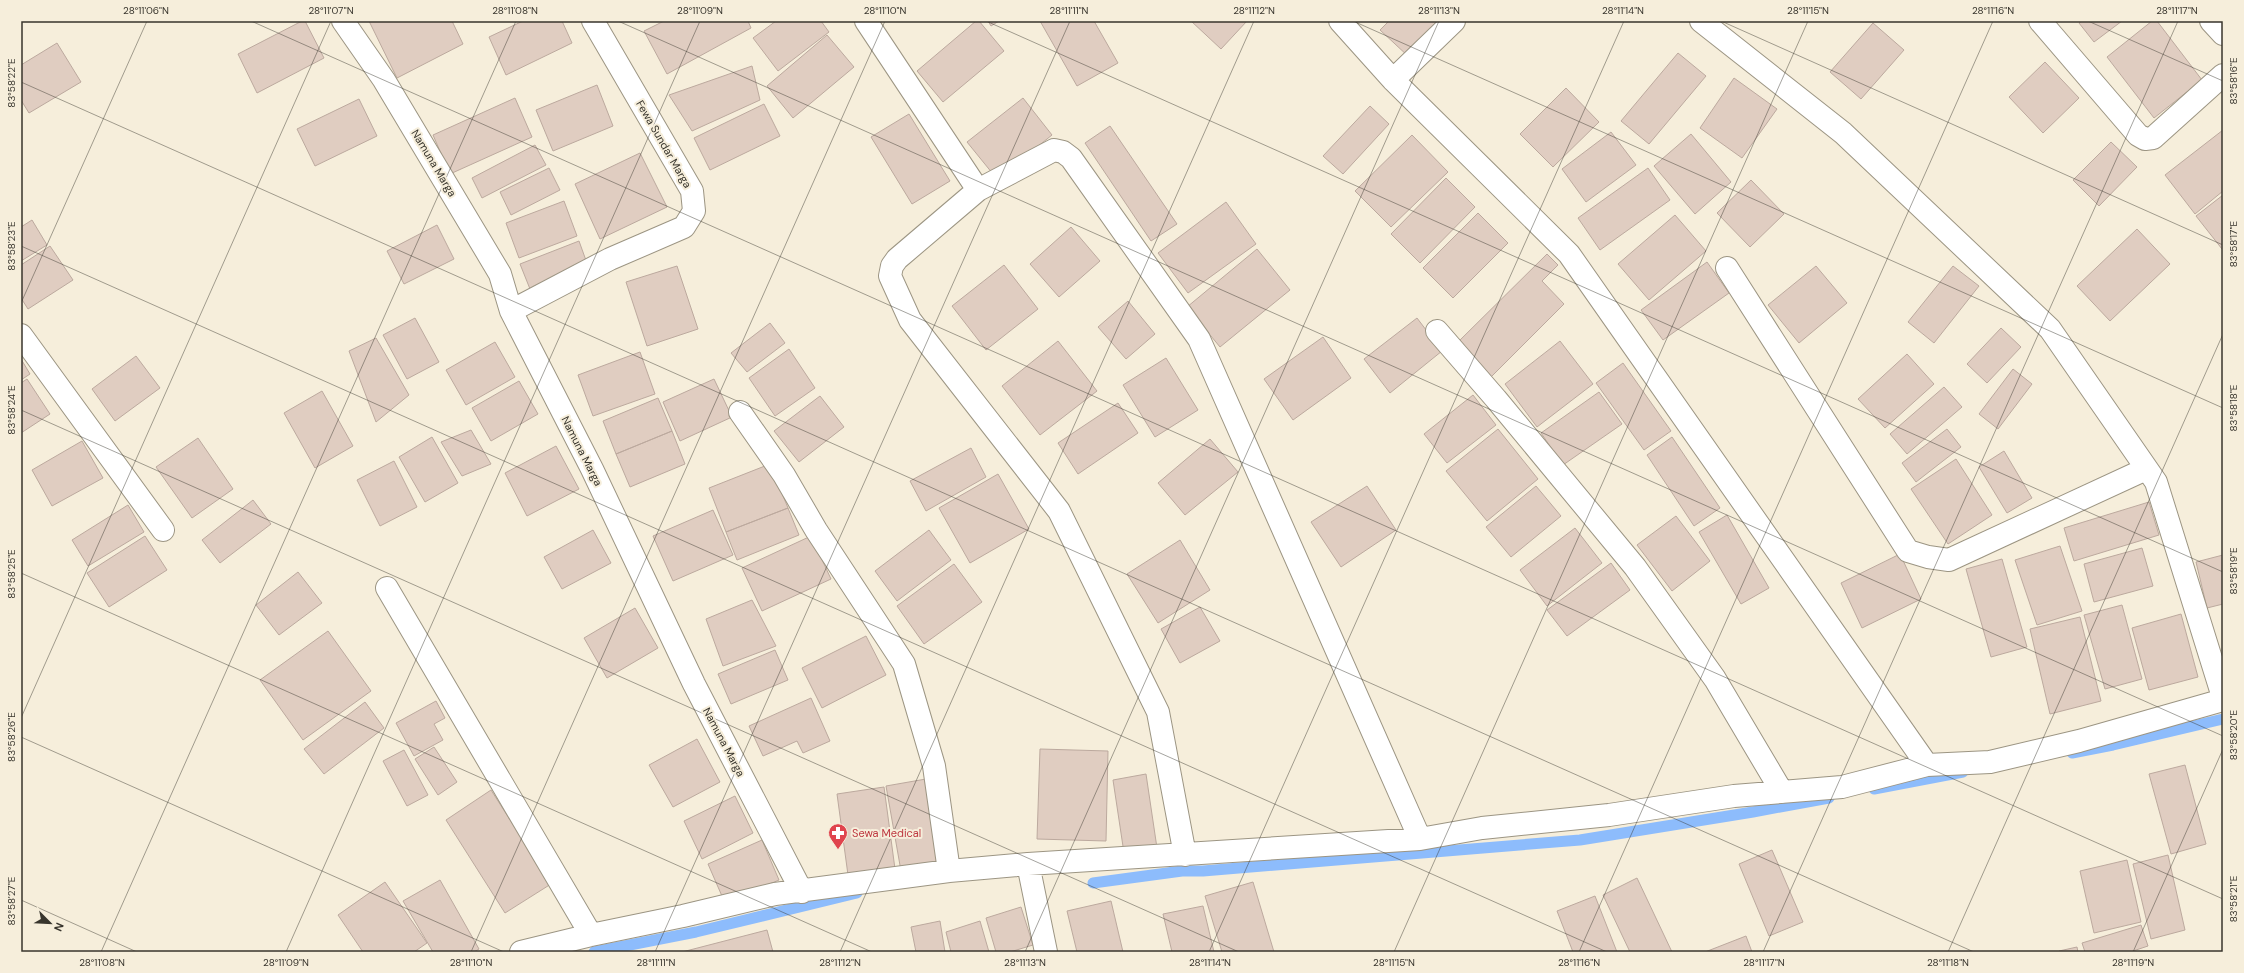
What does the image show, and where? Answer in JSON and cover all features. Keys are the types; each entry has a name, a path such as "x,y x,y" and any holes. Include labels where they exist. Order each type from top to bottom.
{"street":[{"name":"Namuna Marga","path":"343,21 384,80 500,274 511,311 592,469 694,684 802,892"},
{"name":"Fewa Sundar Marga","path":"511,311 610,259 684,227 694,210 692,191 593,21"},
{"path":"866,21 978,190"},
{"path":"1340,21 1393,80 1569,254 1927,765"},
{"path":"1393,80 1454,21"},
{"path":"1701,21 1843,134 2050,329 2156,482 2223,696"},
{"path":"2040,21 2138,134 2145,139 2153,138 2223,75"},
{"path":"2211,21 2223,34"},
{"path":"1185,855 1158,712 1058,511 910,320 890,276 892,266 897,259 978,190 1054,150 1063,152 1071,158 1199,339 1420,839"},
{"path":"1727,268 1908,551 1949,560 2146,469"},
{"path":"1437,331 1635,567 1715,679 1782,792"},
{"path":"21,335 163,530"},
{"path":"740,412 784,475 816,530 904,664 934,766 949,871"},
{"path":"387,588 591,934"},
{"path":"521,952 591,934 683,916 776,894 802,892 949,871 1028,864 1420,839 1482,828 1609,815 1734,796 1842,786 1927,765 1990,762 2079,741 2223,700"},
{"path":"1028,864 1046,952"}],"building":[{"path":"302,21 305,21 324,58 257,93 238,54"},
{"path":"369,21 452,21 463,44 397,78"},
{"path":"523,21 562,21 572,43 506,75 489,37"},
{"path":"664,21 748,21 751,28 667,74 644,31"},
{"path":"776,21 821,21 829,32 778,71 753,38"},
{"path":"976,21 979,21 1004,51 943,102 917,71"},
{"path":"988,21 999,21 991,26"},
{"path":"1040,21 1094,21 1118,63 1077,86"},
{"path":"1191,21 1247,21 1221,49"},
{"path":"1389,21 1444,21 1409,57 1380,30"},
{"path":"2082,21 2122,21 2094,42 2079,23"},
{"path":"2152,21 2157,21 2202,80 2154,118 2107,57"},
{"path":"1873,23 1904,50 1861,99 1830,72"},
{"path":"827,35 854,67 793,118 767,86"},
{"path":"57,43 81,82 29,113 21,100 21,65"},
{"path":"1678,53 1706,76 1649,144 1621,121"},
{"path":"2045,62 2079,98 2043,133 2009,97"},
{"path":"752,66 760,100 692,131 669,95"},
{"path":"1734,78 1777,109 1742,158 1700,128"},
{"path":"597,85 613,126 553,151 536,110"},
{"path":"1566,88 1599,122 1553,167 1520,134"},
{"path":"515,98 532,137 450,174 433,135"},
{"path":"1023,98 1052,135 997,179 967,142"},
{"path":"359,99 377,136 315,166 297,129"},
{"path":"764,104 780,136 710,170 694,138"},
{"path":"1370,106 1389,124 1343,174 1323,156"},
{"path":"909,114 950,181 912,204 871,137"},
{"path":"1110,126 1177,224 1151,241 1085,143"},
{"path":"2223,130 2223,191 2195,214 2165,175"},
{"path":"1611,132 1636,165 1586,202 1562,169"},
{"path":"1691,134 1731,182 1695,214 1654,166"},
{"path":"1412,135 1448,172 1391,227 1355,191"},
{"path":"2111,142 2137,167 2099,206 2073,180"},
{"path":"535,145 546,165 482,198 472,178"},
{"path":"640,153 667,207 600,239 575,184"},
{"path":"549,168 560,190 511,215 500,192"},
{"path":"1648,168 1670,200 1600,250 1578,218"},
{"path":"1446,178 1475,207 1420,263 1391,234"},
{"path":"1751,180 1784,214 1750,247 1717,213"},
{"path":"2223,195 2223,248 2222,249 2196,216"},
{"path":"564,201 577,236 519,258 506,223"},
{"path":"1226,202 1256,244 1188,293 1158,253"},
{"path":"1478,213 1508,243 1453,298 1423,268"},
{"path":"1675,215 1706,251 1649,300 1618,264"},
{"path":"32,220 47,245 21,261 21,227"},
{"path":"437,225 454,259 404,284 387,251"},
{"path":"1071,227 1100,261 1059,297 1030,264"},
{"path":"2137,229 2170,264 2110,321 2077,286"},
{"path":"579,241 588,266 530,289 520,264"},
{"path":"50,246 73,280 28,309 21,298 21,265"},
{"path":"1257,249 1290,290 1220,347 1187,307"},
{"path":"1547,254 1558,265 1542,281 1564,304 1491,377 1457,343"},
{"path":"1707,262 1729,293 1663,340 1641,310"},
{"path":"1004,265 1038,309 986,350 952,306"},
{"path":"677,266 698,329 647,346 626,282"},
{"path":"1816,266 1847,303 1799,343 1768,305"},
{"path":"1953,266 1979,286 1934,343 1908,322"},
{"path":"1128,301 1155,334 1126,359 1098,327"},
{"path":"415,318 439,362 407,379 383,335"},
{"path":"1417,318 1442,351 1390,393 1364,359"},
{"path":"770,323 785,343 747,372 731,353"},
{"path":"2001,328 2021,347 1987,383 1967,364"},
{"path":"1323,337 1351,378 1293,420 1264,379"},
{"path":"376,338 409,395 376,422 349,351"},
{"path":"1058,341 1097,391 1040,435 1002,386"},
{"path":"1560,341 1593,384 1537,427 1505,384"},
{"path":"495,342 515,377 466,405 446,370"},
{"path":"789,349 815,388 775,416 749,378"},
{"path":"640,352 655,394 593,416 578,375"},
{"path":"1907,354 1934,384 1885,428 1858,399"},
{"path":"136,356 160,388 115,421 92,389"},
{"path":"1166,358 1198,410 1155,437 1123,385"},
{"path":"21,359 30,374 21,380"},
{"path":"1623,363 1671,431 1644,450 1596,383"},
{"path":"2013,369 2032,384 1998,429 1979,414"},
{"path":"27,379 50,414 21,433 21,383"},
{"path":"714,379 732,417 680,441 663,402"},
{"path":"519,381 538,414 491,441 472,408"},
{"path":"1944,387 1962,407 1907,454 1890,434"},
{"path":"322,391 353,446 315,468 284,413"},
{"path":"1599,392 1622,424 1563,465 1541,433"},
{"path":"1473,395 1496,425 1447,463 1424,434"},
{"path":"820,396 844,427 799,462 774,431"},
{"path":"658,398 672,431 616,454 603,421"},
{"path":"1118,403 1138,433 1078,474 1058,443"},
{"path":"1498,429 1538,479 1487,521 1446,471"},
{"path":"1947,429 1961,447 1916,482 1902,463"},
{"path":"471,430 491,464 462,476 441,442"},
{"path":"672,431 685,464 630,487 616,454"},
{"path":"432,437 458,483 425,502 399,457"},
{"path":"1672,437 1720,508 1694,526 1647,455"},
{"path":"198,438 233,489 192,518 156,467"},
{"path":"1210,439 1238,472 1185,515 1158,483"},
{"path":"82,441 103,478 52,506 32,470"},
{"path":"556,446 579,489 527,516 505,473"},
{"path":"971,448 986,477 926,511 910,481"},
{"path":"2004,451 2032,498 2007,513 1979,467"},
{"path":"1956,459 1992,515 1948,544 1911,489"},
{"path":"394,461 417,507 380,526 357,480"},
{"path":"770,464 788,508 726,532 709,488"},
{"path":"998,474 1029,529 970,563 939,508"},
{"path":"1367,486 1396,530 1341,567 1311,522"},
{"path":"1536,486 1561,516 1511,557 1486,527"},
{"path":"253,500 271,524 220,563 202,540"},
{"path":"2149,502 2159,535 2074,561 2064,528"},
{"path":"128,505 144,532 88,566 72,540"},
{"path":"788,508 799,535 737,560 726,532"},
{"path":"713,510 733,555 673,581 653,536"},
{"path":"1727,515 1769,588 1741,604 1699,532"},
{"path":"1676,516 1710,561 1672,591 1637,545"},
{"path":"1575,528 1602,563 1547,606 1520,570"},
{"path":"593,530 611,563 562,589 544,557"},
{"path":"929,530 951,560 897,601 875,571"},
{"path":"145,536 167,570 109,607 87,573"},
{"path":"811,536 831,579 762,611 742,568"},
{"path":"1180,540 1210,590 1158,623 1127,574"},
{"path":"2060,546 2082,611 2037,625 2015,560"},
{"path":"2142,548 2153,586 2094,602 2084,564"},
{"path":"1900,554 1921,599 1862,628 1841,583"},
{"path":"2223,555 2223,604 2207,608 2196,562"},
{"path":"2002,559 2027,647 1991,657 1966,569"},
{"path":"1611,563 1630,590 1567,636 1547,610"},
{"path":"954,564 982,602 924,644 897,606"},
{"path":"298,572 322,603 279,635 256,605"},
{"path":"752,600 776,646 723,666 706,619"},
{"path":"2122,605 2142,679 2105,689 2084,615"},
{"path":"1200,607 1220,641 1180,663 1161,629"},
{"path":"635,608 658,648 607,678 584,638"},
{"path":"2181,614 2198,677 2149,690 2132,628"},
{"path":"2080,617 2101,701 2050,714 2030,629"},
{"path":"328,631 371,691 303,740 260,680"},
{"path":"866,636 886,675 822,708 802,668"},
{"path":"775,650 788,680 731,704 718,674"},
{"path":"811,698 830,741 803,753 797,741 763,756 749,726"},
{"path":"436,701 445,718 434,724 443,740 414,756 396,723"},
{"path":"365,702 384,728 324,774 304,749"},
{"path":"697,739 720,782 673,807 649,765"},
{"path":"434,747 457,782 438,795 415,759"},
{"path":"1040,749 1108,751 1106,841 1037,839"},
{"path":"404,750 428,795 407,806 383,761"},
{"path":"2185,765 2206,844 2171,854 2149,774"},
{"path":"1146,774 1157,848 1124,853 1113,780"},
{"path":"926,779 941,864 901,871 886,786"},
{"path":"884,787 895,869 848,875 837,794"},
{"path":"491,790 551,884 505,913 446,820"},
{"path":"735,796 753,833 702,859 684,821"},
{"path":"762,840 779,880 725,903 708,864"},
{"path":"1772,850 1803,922 1769,936 1739,864"},
{"path":"2168,855 2185,930 2151,939 2133,864"},
{"path":"2127,860 2141,922 2094,933 2080,871"},
{"path":"1637,878 1672,952 1630,952 1603,895"},
{"path":"440,880 479,949 474,952 433,952 403,901"},
{"path":"385,882 427,943 414,952 363,952 338,915"},
{"path":"1253,882 1274,952 1222,952 1205,896"},
{"path":"1595,896 1617,952 1573,952 1557,911"},
{"path":"1111,901 1123,952 1077,952 1067,911"},
{"path":"1203,906 1214,952 1172,952 1163,914"},
{"path":"1021,907 1033,945 1010,952 996,952 986,918"},
{"path":"940,921 945,952 916,952 911,927"},
{"path":"980,921 989,952 951,952 946,932"},
{"path":"2141,925 2148,946 2130,952 2085,952 2082,943"},
{"path":"767,930 773,952 682,952"},
{"path":"1746,936 1752,952 1705,952"},
{"path":"2077,947 2078,952 2059,952 2059,951"}],"waterway":[{"path":"2072,753 2113,745 2223,719"},
{"path":"1874,789 1963,772"},
{"path":"1093,883 1182,871 1203,871 1580,840 1829,798"},
{"path":"594,952 696,932 857,893"}],"place":[{"name":"Sewa Medical","path":"838,850"}]}
